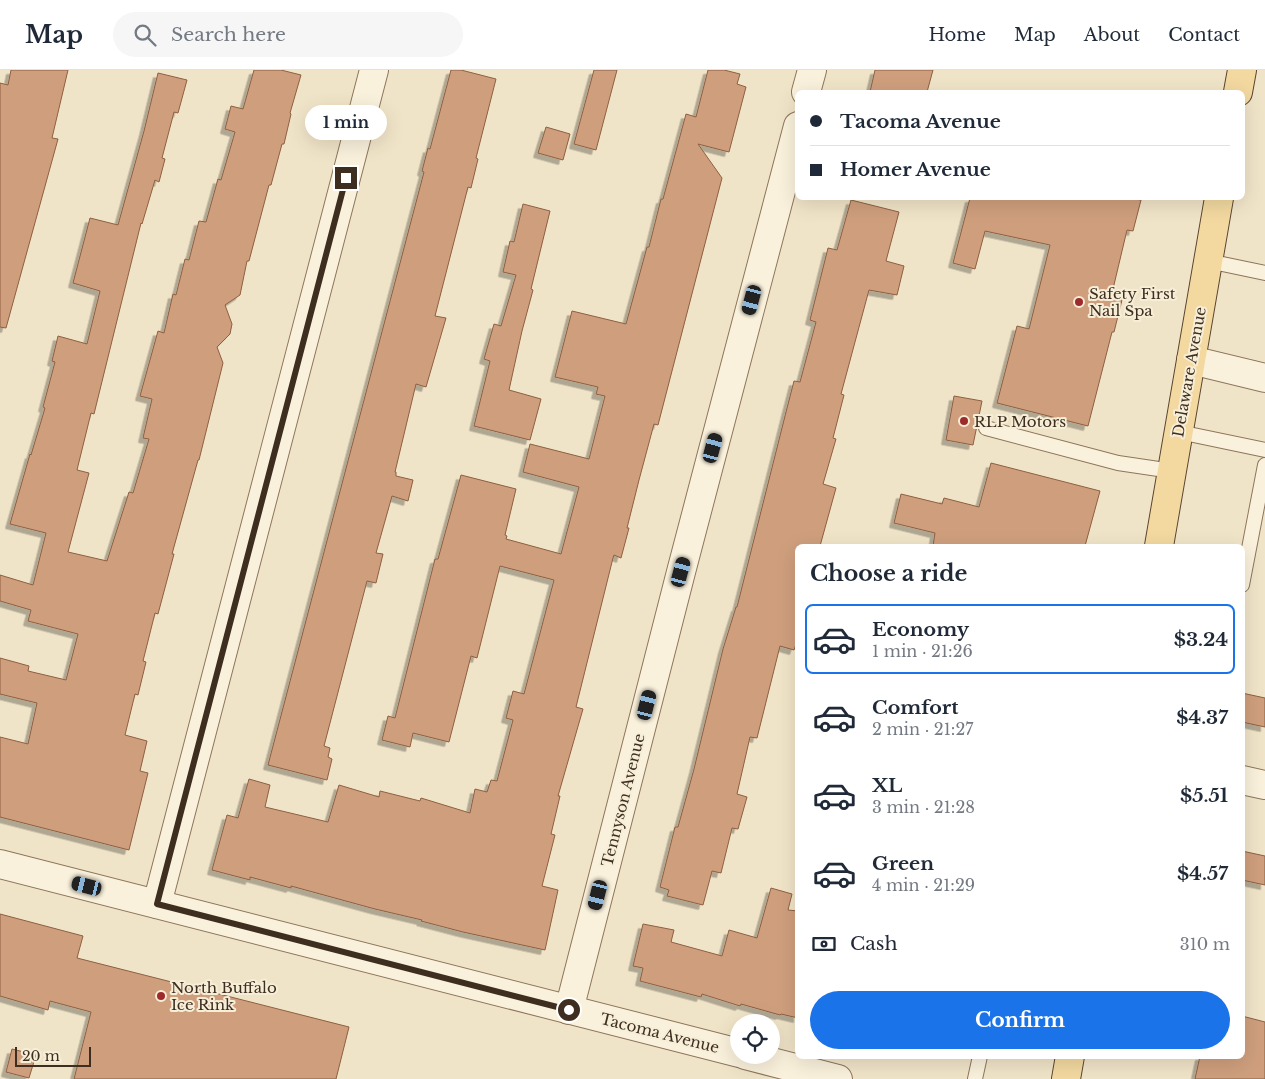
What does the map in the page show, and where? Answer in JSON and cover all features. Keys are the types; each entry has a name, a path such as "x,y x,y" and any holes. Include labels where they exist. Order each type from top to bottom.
{"main road":[{"path":"1238,90 1242,70"},
{"name":"Delaware Avenue","path":"1159,544 1220,200"},
{"path":"1066,1079 1069,1059"}],"street":[{"path":"157,904 374,70"},
{"path":"807,90 812,70"},
{"name":"Tennyson Avenue","path":"569,1010 795,137"},
{"path":"1191,360 1265,378"},
{"path":"1245,781 1265,785"},
{"name":"Tacoma Avenue","path":"0,864 730,1051"},
{"path":"780,1064 838,1079"}],"lane":[{"path":"1208,261 1265,273"},
{"path":"986,428 1118,463 1172,471"},
{"path":"1179,432 1265,450"},
{"path":"1245,569 1265,465"},
{"path":"975,1079 979,1059"}],"building":[{"path":"11,70 68,70 52,138 58,139 6,328 0,327 0,83 8,85"},
{"path":"254,70 281,70 301,75 290,113 284,144 282,144 271,185 269,185 249,261 247,261 240,295 225,305 232,324 230,334 217,347 223,363 158,614 155,613 143,661 146,662 138,695 135,694 125,735 147,741 140,771 148,773 129,850 0,817 0,737 28,744 37,703 0,694 0,658 29,666 28,671 66,680 78,634 28,621 31,610 0,601 0,575 33,585 46,533 10,524 45,408 43,407 55,362 52,361 58,336 87,344 100,291 73,283 90,218 118,225 158,73 187,80 178,113 174,112 162,158 165,159 159,182 155,180 141,223 94,414 91,413 77,470 89,473 68,552 107,561 129,492 133,493 149,439 143,438 152,399 140,396 158,331 164,333 173,294 176,295 185,259 189,260 199,221 206,222 218,179 221,180 235,132 225,129 231,106 243,109"},
{"path":"451,70 461,70 496,79 476,158 478,159 471,188 468,187 435,316 446,318 426,387 416,384 395,472 396,476 413,480 408,501 392,496 376,553 383,554 376,583 367,581 324,746 330,748 328,757 332,759 327,780 268,765 424,172 422,171 428,148 430,149"},
{"path":"594,70 617,70 596,150 574,144"},
{"path":"708,70 724,70 740,74 737,84 746,87 729,152 698,144 722,178 658,425 654,424 621,558 614,555 613,558 576,707 583,709 558,796 560,796 551,834 555,835 542,886 558,890 545,950 463,932 291,886 291,888 250,877 250,880 212,870 227,815 238,818 249,779 270,785 265,807 328,822 339,785 379,797 380,791 420,801 421,798 470,813 475,789 487,792 491,780 497,781 513,720 506,718 513,691 524,694 554,580 500,566 477,658 471,656 449,742 413,733 410,747 382,740 388,716 395,718 435,559 438,559 461,475 516,489 505,535 507,536 506,539 561,554 579,487 523,472 530,444 589,459 605,396 596,394 598,387 555,377 572,311 626,324 686,114 696,117"},
{"path":"875,70 933,70 928,90 870,90"},
{"path":"546,127 570,134 563,160 538,153"},
{"path":"851,200 899,212 886,261 904,266 897,295 869,290 841,394 844,395 833,438 836,439 823,484 836,488 821,544 795,544 795,647 794,650 780,646 757,738 750,737 737,794 747,797 738,829 732,828 721,873 712,871 703,905 667,896 669,890 660,887 675,827 678,827 694,769 723,649 737,607 794,381 800,382 816,322 810,320 828,248 837,250"},
{"path":"969,200 1141,200 1133,231 1127,230 1113,289 1124,292 1088,426 997,403 1017,326 1029,329 1050,245 985,231 975,269 953,263"},
{"path":"523,204 550,211 509,390 541,399 530,440 474,426 490,361 484,359 494,324 501,326 516,275 503,272 510,241 514,242"},
{"name":"RLP Motors","path":"954,396 982,401 973,445 946,440"},
{"path":"991,463 1100,491 1086,544 933,544 935,533 894,523 901,494 942,504 944,498 979,507"},
{"path":"1245,694 1265,698 1265,727 1245,723"},
{"path":"1245,852 1265,856 1265,885 1245,881"},
{"path":"771,888 792,894 788,910 795,911 795,1017 741,1004 740,1006 702,994 701,997 640,981 643,968 633,966 643,924 674,930 671,942 722,956 729,930 757,938"},
{"name":"North Buffalo Ice Rink","path":"0,914 83,936 77,958 349,1027 336,1079 74,1079 91,1012 50,1001 48,1010 0,996"},
{"path":"1245,1017 1265,1022 1265,1079 1195,1079 1199,1059 1245,1059"},
{"path":"12,1049 36,1055 29,1078 6,1072"}],"place":[{"name":"Safety First Nail Spa","path":"1079,302"},
{"name":"RLP Motors","path":"964,421"},
{"name":"North Buffalo Ice Rink","path":"161,996"}],"route":[{"path":"346,178 157,904 569,1010"}]}
